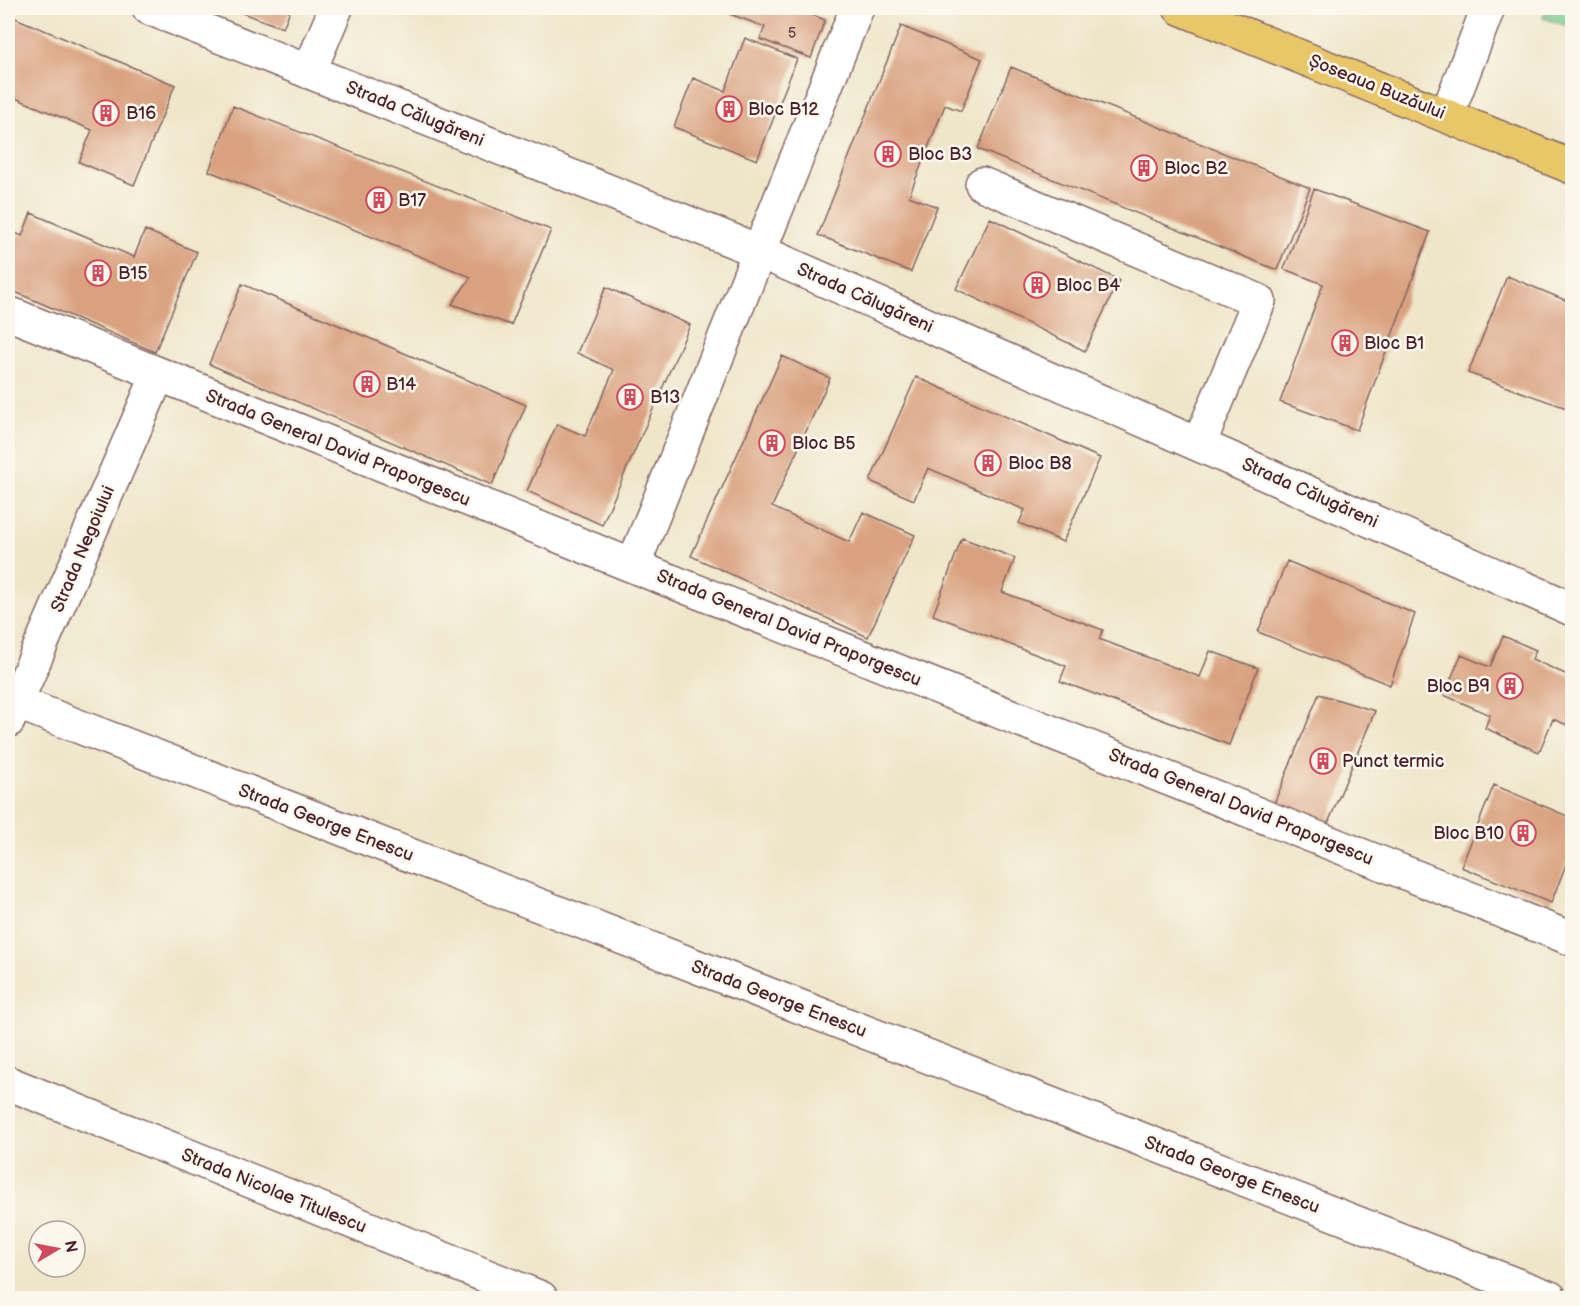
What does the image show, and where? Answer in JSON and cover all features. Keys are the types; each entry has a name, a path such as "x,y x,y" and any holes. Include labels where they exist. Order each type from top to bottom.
{"main road":[{"name":"Șoseaua Buzăului","path":"1180,8 1572,167"}],"street":[{"name":"Strada Călugăreni","path":"149,8 761,252 1572,609"},
{"path":"309,72 336,8"},
{"path":"633,566 761,252 857,8"},
{"path":"1447,115 1488,8"},
{"path":"982,184 1259,301 1199,444"},
{"name":"Strada General David Praporgescu","path":"8,314 633,566 1572,939"},
{"name":"Strada Negoiului","path":"10,708 158,375"},
{"name":"Strada George Enescu","path":"10,708 1550,1299"},
{"name":"Strada Nicolae Titulescu","path":"8,1083 541,1299"}],"green space":[{"path":"1547,8 1572,8 1572,27 1543,18"}],"building":[{"path":"229,8 291,8 283,28"},
{"path":"714,8 795,8 825,20 811,58 760,39 765,27"},
{"name":"B16","path":"8,15 175,85 134,185 79,162 92,130 8,95"},
{"name":"Bloc B3","path":"901,26 982,59 961,111 945,105 909,196 937,207 911,272 818,235"},
{"name":"Bloc B12","path":"745,38 797,59 757,160 674,127 693,78 725,91"},
{"name":"Bloc B2","path":"1011,67 1310,188 1277,270 978,149"},
{"name":"B17","path":"233,106 551,230 511,325 452,304 471,277 209,171"},
{"name":"Bloc B1","path":"1314,189 1430,232 1357,430 1280,402 1323,284 1284,269"},
{"name":"B15","path":"31,213 134,257 145,230 197,252 155,352 8,289 8,230 22,236"},
{"name":"Bloc B4","path":"990,218 1119,280 1085,351 956,289"},
{"path":"1507,276 1572,303 1572,410 1468,373"},
{"name":"B14","path":"242,284 526,405 492,485 209,364"},
{"name":"B13","path":"606,287 690,325 602,525 527,491 557,424 585,436 614,370 577,353"},
{"name":"Bloc B5","path":"782,356 830,378 772,507 849,542 863,512 915,535 868,637 691,556"},
{"name":"Bloc B8","path":"916,377 1100,458 1063,542 1019,523 1025,510 928,468 914,500 870,481"},
{"path":"962,538 1015,558 1002,592 1103,630 1099,639 1200,677 1210,651 1258,668 1229,745 1060,681 1066,666 933,615"},
{"path":"1287,561 1415,614 1390,685 1258,632"},
{"name":"Bloc B9","path":"1503,636 1536,650 1532,659 1572,677 1572,727 1553,719 1539,752 1485,728 1490,715 1444,695 1461,655 1490,667"},
{"name":"Punct termic","path":"1319,694 1375,711 1326,828 1271,811"},
{"name":"Bloc B10","path":"1494,785 1572,818 1572,849 1551,903 1461,867"}],"place":[{"name":"Bloc B12","path":"729,109"},
{"name":"B16","path":"106,113"},
{"name":"Bloc B3","path":"888,154"},
{"name":"Bloc B2","path":"1144,168"},
{"name":"B17","path":"379,200"},
{"name":"B15","path":"98,273"},
{"name":"Bloc B4","path":"1037,285"},
{"name":"Bloc B1","path":"1345,343"},
{"name":"B14","path":"367,384"},
{"name":"B13","path":"630,397"},
{"name":"Bloc B5","path":"772,443"},
{"name":"Bloc B8","path":"988,463"},
{"name":"Bloc B9","path":"1510,686"},
{"name":"Punct termic","path":"1323,761"},
{"name":"Bloc B10","path":"1523,833"}]}
